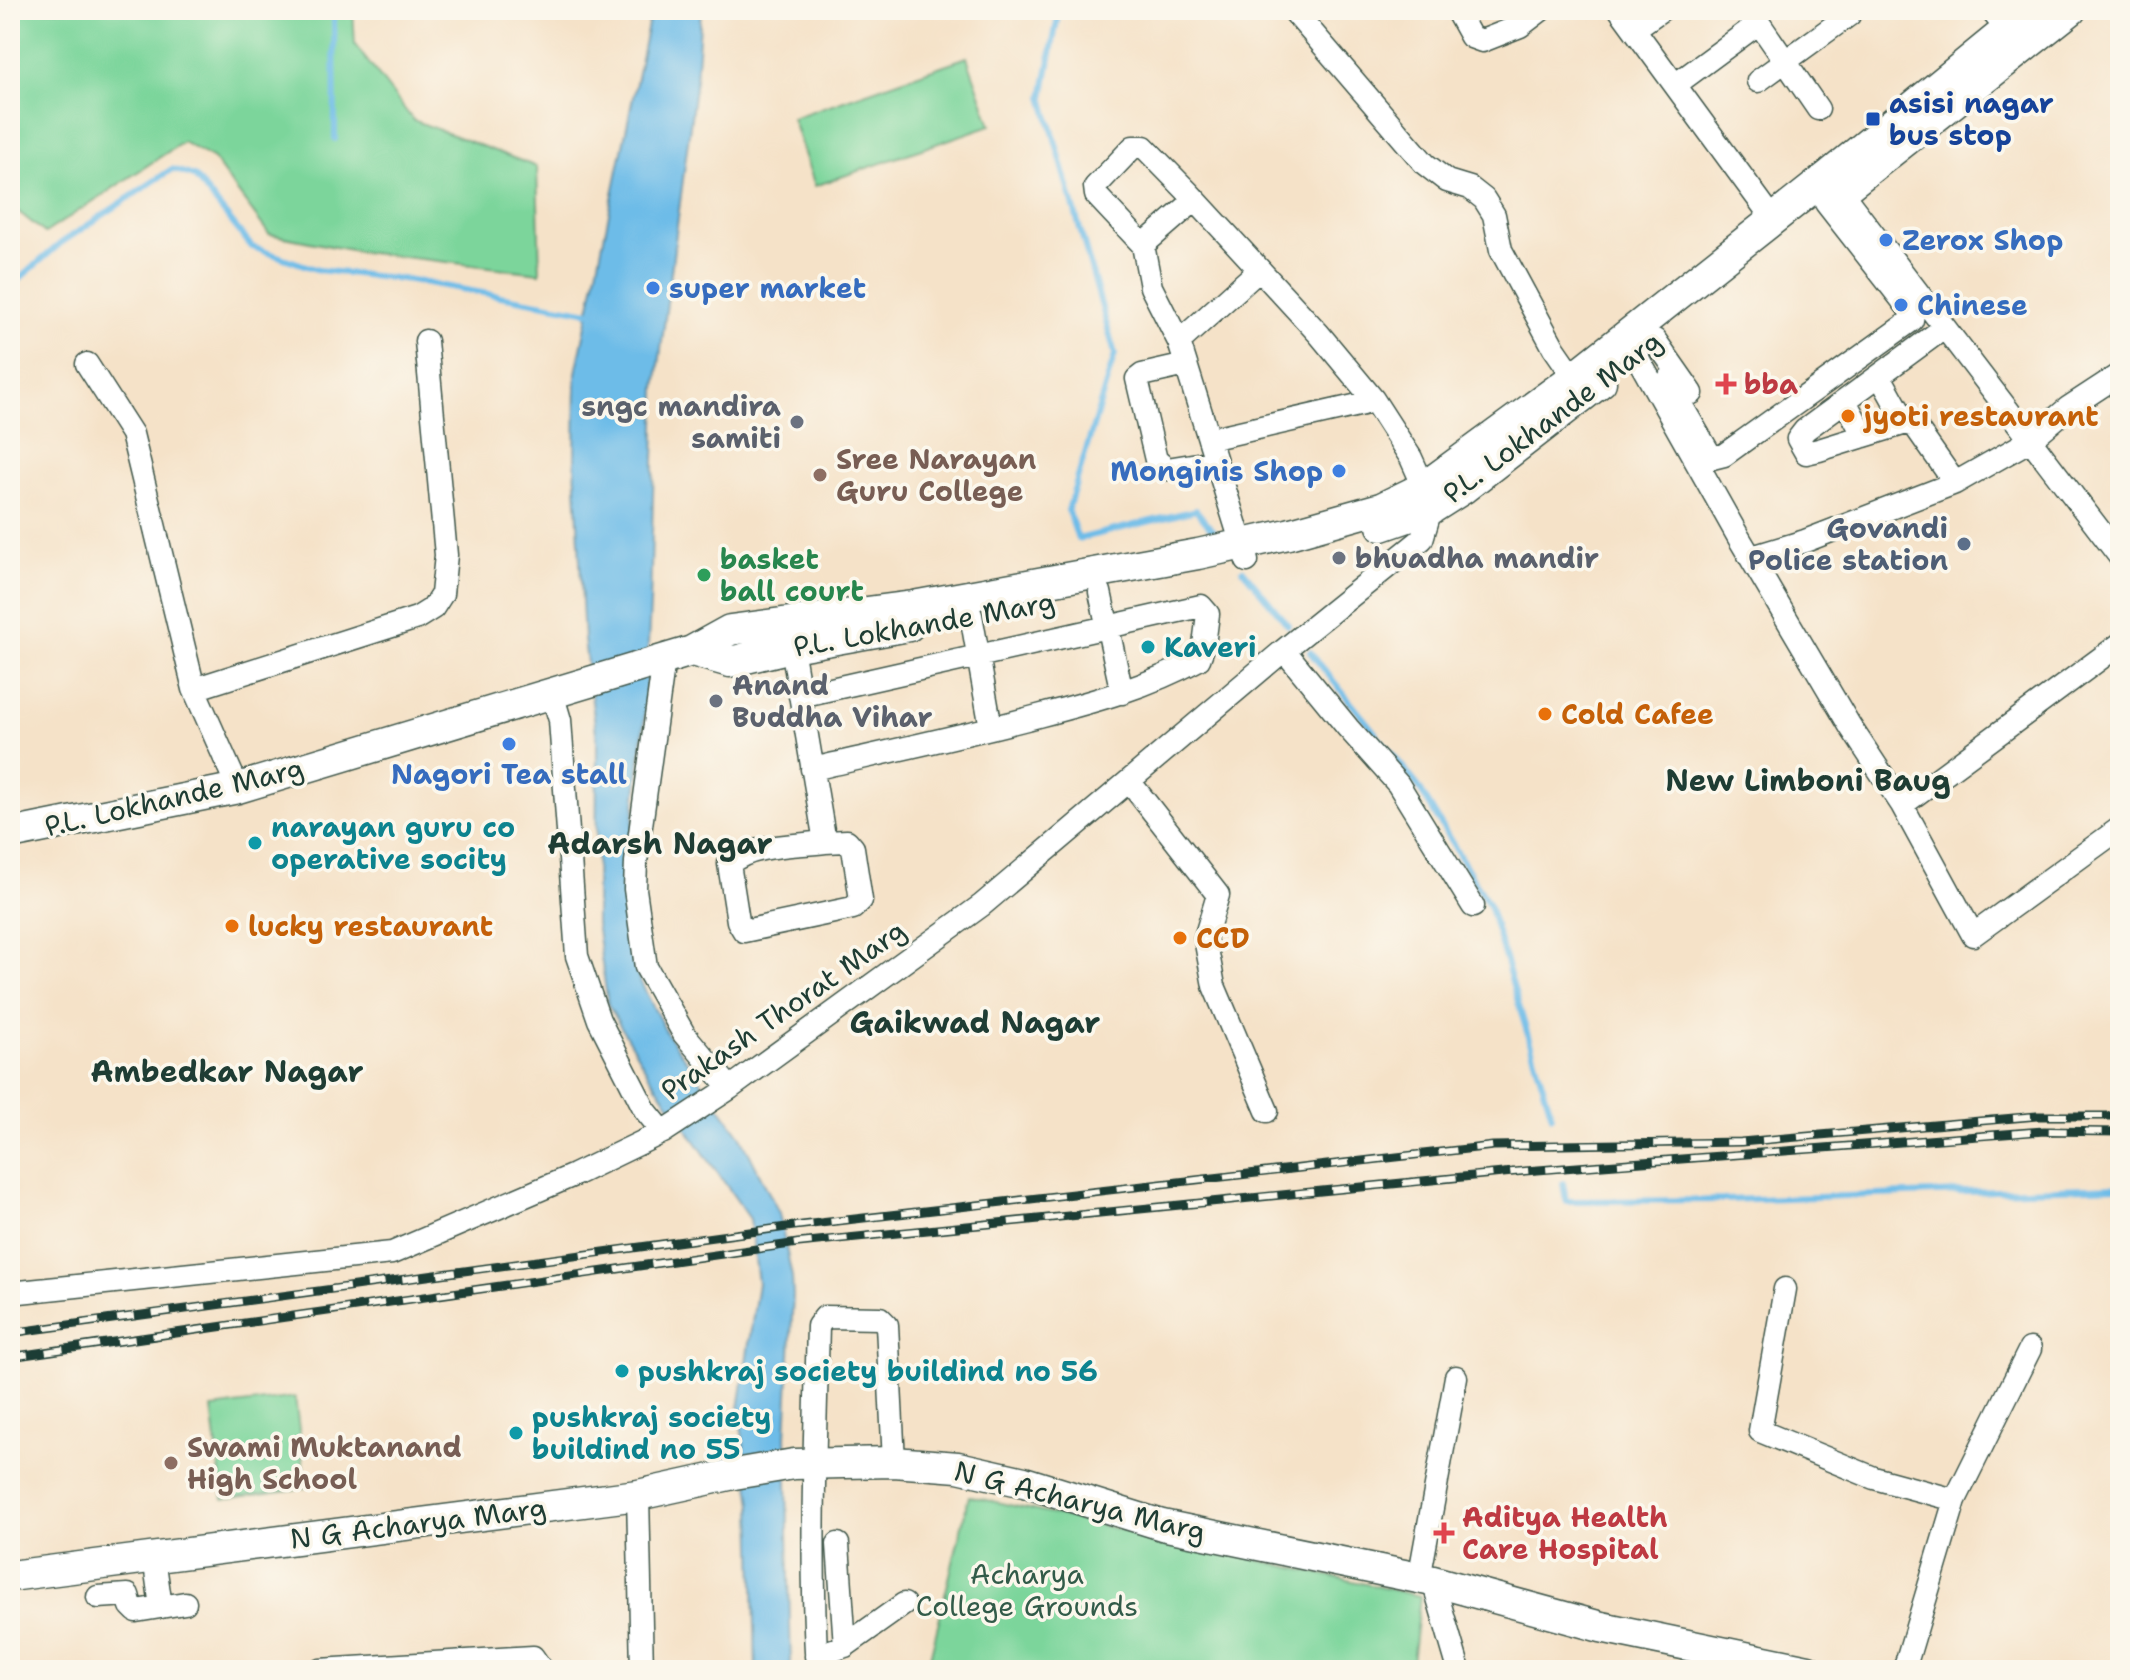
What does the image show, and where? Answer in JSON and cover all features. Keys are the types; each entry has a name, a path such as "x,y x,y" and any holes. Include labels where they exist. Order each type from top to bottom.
{"main road":[{"name":"P.L. Lokhande Marg","path":"10,834 238,788 671,657 730,630 1029,594 1100,592 1245,553 1381,508 1464,488 1645,347 1832,190 2006,29 2031,10"},
{"name":"P.L. Lokhande Marg","path":"2006,29 2071,10"},
{"name":"P.L. Lokhande Marg","path":"1427,498 1773,219 1832,190"},
{"name":"P.L. Lokhande Marg","path":"671,657 730,662 792,647 971,615 1029,594 1245,553"},
{"name":"N G Acharya Marg","path":"10,1576 638,1495 734,1474 804,1463 894,1462 958,1467 1024,1482 1162,1525 1426,1580 1601,1627 1808,1670"}],"street":[{"path":"1293,10 1425,164 1447,181 1470,188 1484,199 1494,215 1501,250 1554,348 1574,377"},
{"path":"1456,10 1471,37 1482,41 1520,26 1541,10"},
{"path":"1620,10 1773,219"},
{"path":"1634,29 1661,10"},
{"path":"1758,81 1850,12"},
{"path":"1675,85 1754,17 1818,109"},
{"path":"1245,553 1179,342 1151,287 1143,245 1096,195 1095,187 1133,147 1144,147 1319,334 1373,399 1411,458 1427,498"},
{"path":"1832,190 1944,328 2120,557"},
{"path":"1678,373 1669,379 1669,384 1712,458 1724,455 1912,320 1913,314 1832,190"},
{"path":"1143,245 1195,200"},
{"path":"1179,342 1259,270"},
{"path":"1944,328 1805,430 1798,439 1806,453 1906,423 1915,426 1955,483"},
{"path":"194,689 417,618 433,608 442,594 446,555 426,341"},
{"path":"1645,347 1678,373 1692,393"},
{"path":"1645,347 1752,557 1850,726 1902,805 1973,935 2120,828"},
{"path":"87,364 132,434 194,689 238,788"},
{"path":"1186,365 1142,375 1137,379 1156,460 1167,469 1216,461"},
{"path":"1884,372 1881,378 1883,385 1906,423"},
{"path":"1752,557 1805,541 1955,483 2029,441 2068,408 2120,374"},
{"path":"1209,439 1363,404 1373,399"},
{"path":"1845,401 1864,436"},
{"path":"1722,476 1726,501 1754,540 1782,533"},
{"name":"Prakash Thorat Marg","path":"10,1293 392,1253 574,1175 669,1128 982,905 1284,650 1422,539 1427,498"},
{"path":"1100,592 1122,693"},
{"path":"800,696 1201,606 1208,614 1199,659 1160,680 991,728 812,769"},
{"path":"971,615 991,728"},
{"path":"1902,805 2120,644"},
{"path":"792,647 825,842"},
{"path":"1284,650 1398,784 1473,906"},
{"path":"671,657 661,696 636,862 635,889 646,967 684,1034 726,1090"},
{"path":"556,692 577,956 599,1020 645,1110 669,1128"},
{"path":"1129,781 1218,895 1205,938 1214,986 1267,1111"},
{"path":"847,841 853,848 861,900 853,908 744,931 738,921 729,864 738,856 758,851 825,842 847,841"},
{"path":"1785,1289 1760,1431 1874,1478 1955,1500"},
{"path":"894,1462 887,1325 880,1318 825,1317 818,1326 804,1463 816,1663 904,1604"},
{"path":"1904,1670 1955,1500 2030,1349"},
{"path":"1456,1377 1426,1580 1459,1670"},
{"path":"638,1495 642,1670"},
{"path":"838,1544 845,1646"},
{"path":"154,1557 161,1607"},
{"path":"98,1597 124,1593 136,1611 185,1603"},
{"path":"320,1670 533,1657 542,1670"}],"green space":[{"path":"10,10 353,10 355,45 413,120 537,167 540,273 361,252 269,234 213,159 183,142 45,233 10,205"},
{"path":"967,57 991,125 815,186 792,118"},
{"path":"295,1397 306,1488 223,1499 212,1408"},
{"name":"Acharya College Grounds","path":"969,1496 1420,1596 1411,1670 927,1670"}],"water":[{"path":"651,10 701,10 696,79 656,388 644,722 625,898 634,969 667,1034 740,1135 779,1213 793,1295 786,1436 791,1670 756,1670 752,1505 739,1409 758,1283 750,1219 649,1075 608,1005 596,923 597,740 584,640 575,465 576,373"}],"waterway":[{"path":"334,10 335,139"},
{"path":"1059,10 1043,97 1115,354 1068,510 1078,539 1196,510 1218,537"},
{"path":"10,287 61,243 172,169 194,176 252,247 318,270 410,280 595,313"},
{"path":"1243,570 1288,625"},
{"path":"1310,652 1418,786 1489,905 1552,1116"},
{"path":"1563,1183 1566,1201 1723,1200 2120,1187"}],"railway":[{"path":"10,1333 794,1226 1493,1146 1741,1142 2037,1116 2120,1116"},
{"path":"10,1357 798,1243 1513,1172 2044,1131 2120,1132"}],"place":[{"name":"asisi nagar bus stop","path":"1873,119"},
{"name":"Zerox Shop","path":"1886,240"},
{"name":"super market","path":"653,288"},
{"name":"Chinese","path":"1901,305"},
{"name":"bba","path":"1726,384"},
{"name":"jyoti restaurant","path":"1848,416"},
{"name":"sngc mandira samiti","path":"797,422"},
{"name":"Monginis Shop","path":"1339,471"},
{"name":"Sree Narayan Guru College","path":"820,475"},
{"name":"Govandi Police station","path":"1964,544"},
{"name":"bhuadha mandir","path":"1339,558"},
{"name":"basket ball court","path":"704,575"},
{"name":"Kaveri","path":"1148,647"},
{"name":"Anand Buddha Vihar","path":"716,701"},
{"name":"Cold Cafee","path":"1545,714"},
{"name":"Nagori Tea stall","path":"509,744"},
{"name":"narayan guru co operative socity","path":"255,843"},
{"name":"lucky restaurant","path":"232,926"},
{"name":"CCD","path":"1180,938"},
{"name":"pushkraj society buildind no 56","path":"622,1371"},
{"name":"pushkraj society buildind no 55","path":"516,1433"},
{"name":"Swami Muktanand High School","path":"171,1463"},
{"name":"Aditya Health Care Hospital","path":"1444,1533"}],"district":[{"name":"New Limboni Baug","path":"1808,780"},
{"name":"Adarsh Nagar","path":"660,843"},
{"name":"Gaikwad Nagar","path":"975,1022"},
{"name":"Ambedkar Nagar","path":"227,1071"}]}
